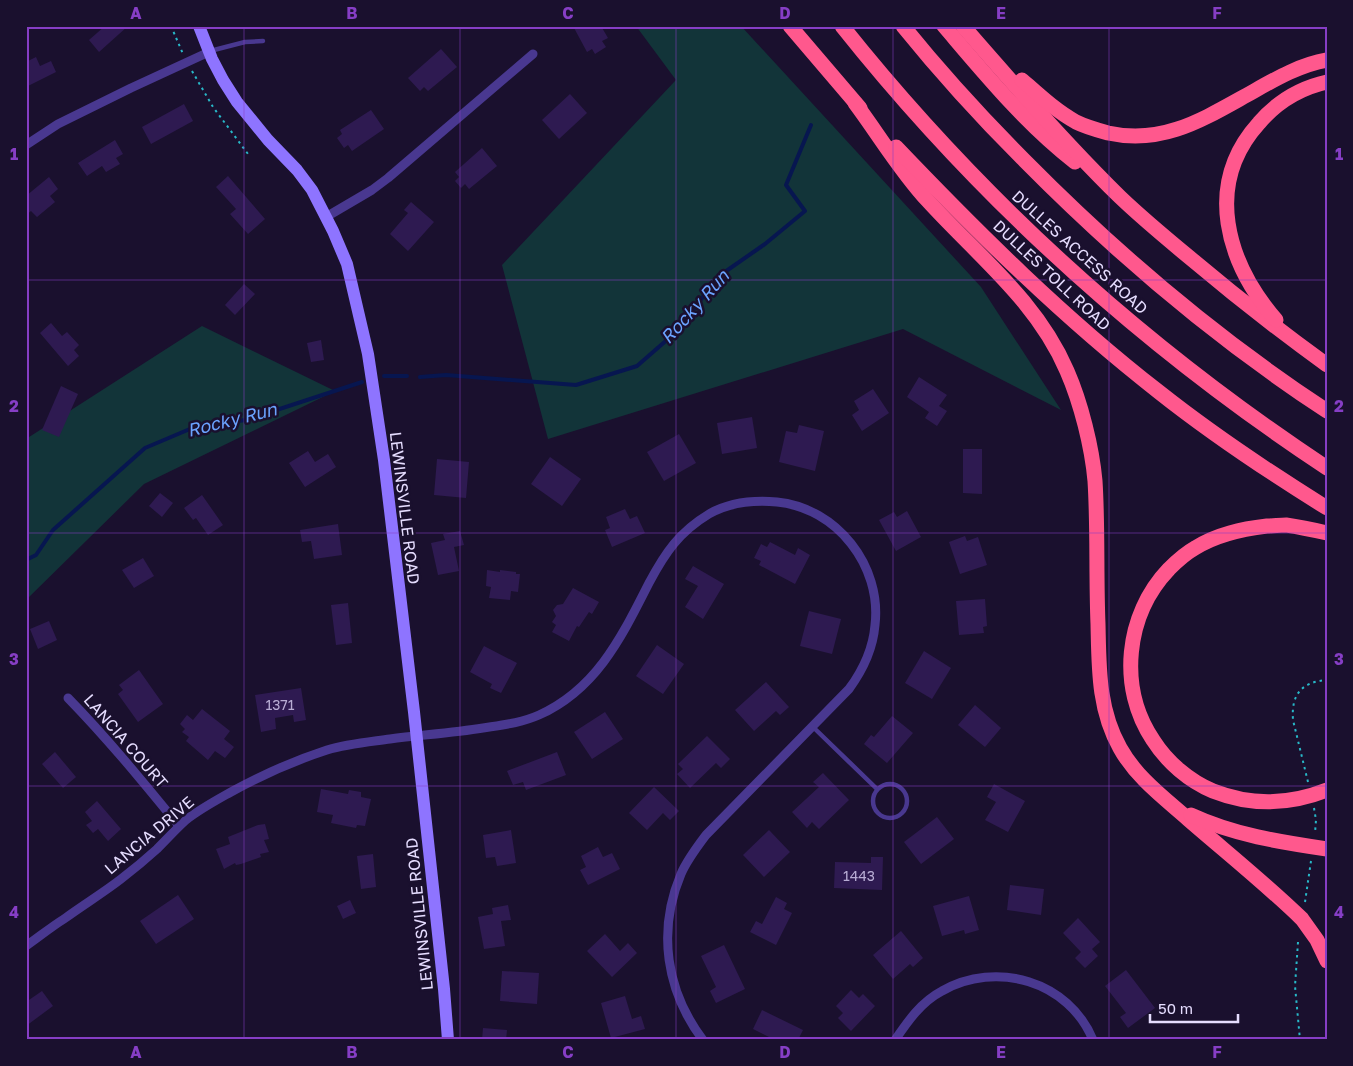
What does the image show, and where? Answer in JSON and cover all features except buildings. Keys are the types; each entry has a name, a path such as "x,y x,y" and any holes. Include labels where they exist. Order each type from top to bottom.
{"highway":[{"name":"DULLES TOLL ROAD","path":"790,26 855,102 955,208 1012,264 1093,337 1158,392 1214,434 1266,470 1327,508"},
{"name":"DULLES ACCESS ROAD","path":"842,26 889,84 966,168 1091,288 1212,388 1327,468"},
{"name":"DULLES ACCESS ROAD","path":"903,26 982,116 1091,225 1147,275 1207,324 1283,382 1327,411"},
{"path":"944,26 1007,98 1037,128 1064,153 1122,198"},
{"path":"964,27 1073,148 1154,228 1205,271 1327,365"},
{"path":"964,27 1045,100 1066,115 1086,126 1130,136 1160,134 1188,127 1288,73 1310,64 1327,60"},
{"path":"1312,354 1293,338 1256,294 1233,247 1229,233 1226,197 1236,156 1257,125 1274,107 1292,95 1327,82"},
{"path":"855,102 919,191 1008,282 1036,316 1055,346 1068,372 1089,444 1094,480 1098,666 1103,704 1108,721 1121,750 1142,778 1155,791 1302,919 1317,940 1327,961"},
{"path":"1327,534 1284,525 1257,527 1211,539 1194,548 1163,576 1143,608 1138,621 1130,659 1132,690 1142,721 1157,747 1168,759 1206,788 1253,802 1281,802 1327,790"},
{"path":"1170,803 1205,822 1238,833 1327,849"}],"main road":[{"name":"LEWINSVILLE ROAD","path":"199,26 223,80 238,102 312,190 333,230 347,264 368,354 384,460 416,736 448,1040"}],"street":[{"path":"26,145 58,124 209,52"},
{"path":"326,217 372,190 388,178 533,54"},
{"name":"LANCIA DRIVE","path":"26,946 121,879 154,852 179,826 208,805 256,778 302,758 330,749 360,743 517,723 540,714 560,703 594,675 609,656 658,566 668,550 681,535 696,522 713,512 729,506 766,501 784,503 818,515 833,524 847,537 867,570 876,605 876,624 867,658 859,675 849,689 706,835 686,865 674,893 670,907 668,928 670,971 684,1010 703,1040"},
{"name":"LANCIA COURT","path":"68,698 127,762 179,826"},
{"path":"895,1040 913,1015 940,991 972,978 990,976 1009,977 1042,986 1069,1006 1082,1021 1093,1040"}],"lane":[{"path":"209,52 231,45 262,41"},
{"path":"812,726 877,790"},
{"path":"888,783 895,784 906,793 908,799 907,806 898,817 885,818 874,809 872,803 873,796 877,790 888,783"}],"path":[{"path":"171,26 187,62 208,100 248,154"},
{"path":"1308,782 1292,710 1294,700 1305,687 1312,682 1327,680"},
{"path":"1313,805 1316,820 1315,833"},
{"path":"1304,904 1311,861"},
{"path":"1298,942 1295,986 1300,1040"}],"green space":[{"path":"636,26 741,26 981,287 1061,410 903,329 548,439 502,265 676,80"},
{"path":"202,326 335,391 144,484 26,600 26,439"}],"waterway":[{"name":"Rocky Run","path":"420,377 446,375 576,385 637,366 676,332 719,276 765,244 805,211 786,185 811,125"},
{"name":"Rocky Run","path":"384,376 407,376"},
{"name":"Rocky Run","path":"26,560 36,555 53,530 145,448 197,426 246,420 362,382"}]}
